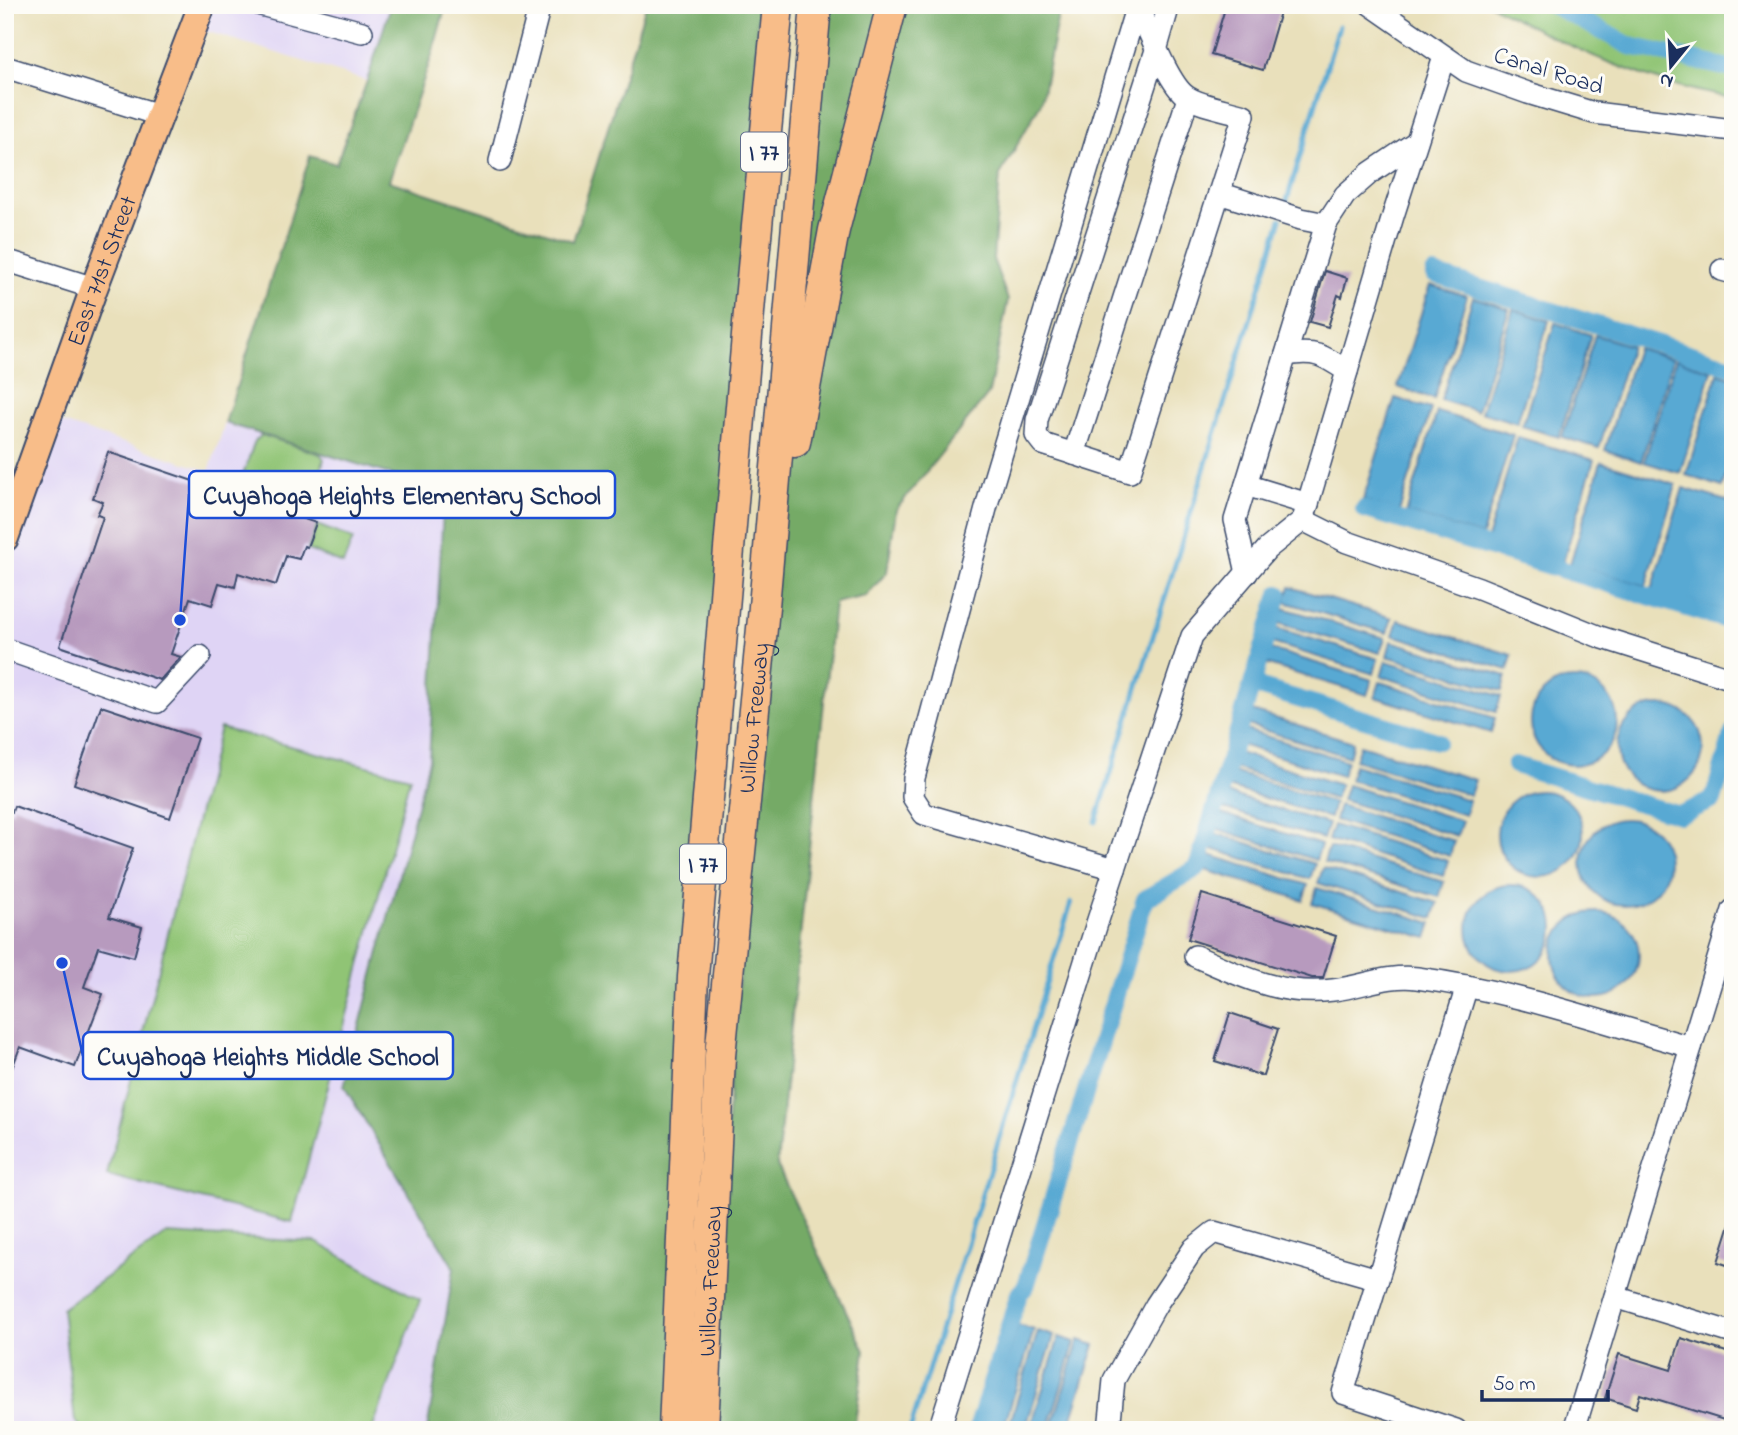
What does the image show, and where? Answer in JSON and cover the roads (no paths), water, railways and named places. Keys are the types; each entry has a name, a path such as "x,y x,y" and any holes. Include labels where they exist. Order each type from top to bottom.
{"highway":[{"path":"750,300 758,5"},
{"name":"Willow Freeway","path":"674,1430 693,976 750,300 778,5"},
{"name":"Willow Freeway","path":"703,1430 720,1056 763,618 816,5"},
{"path":"763,618 834,230 892,5"}],"main road":[{"name":"East 71st Street","path":"5,538 94,288 202,5"}],"street":[{"path":"261,5 362,32"},
{"path":"500,161 540,5"},
{"path":"1115,869 924,814 913,797 914,778 992,486 1137,5 1157,47 1175,85 1188,98 1244,115 1130,472 1043,444 1036,435 1037,420 1157,47 1170,5"},
{"name":"Canal Road","path":"1371,5 1466,71 1594,113 1733,130"},
{"path":"939,1430 1115,869 1192,636 1267,549 1306,512 1416,142 1444,57"},
{"path":"5,67 159,115"},
{"path":"1074,454 1188,98"},
{"path":"1247,573 1235,520 1325,224 1345,195 1370,173 1416,142"},
{"path":"1219,193 1325,224"},
{"path":"5,260 94,288"},
{"path":"1286,355 1307,351 1324,356 1347,371"},
{"path":"1246,485 1306,512 1347,542 1479,588 1600,637 1733,679"},
{"path":"5,649 157,702 200,656"},
{"path":"1574,1430 1733,910"},
{"path":"1195,956 1254,981 1304,993 1413,977 1467,986 1691,1047"},
{"path":"1456,1430 1343,1393 1467,986"},
{"path":"1109,1430 1114,1380 1156,1305 1194,1248 1214,1232 1378,1279"},
{"path":"1615,1297 1733,1333"}],"water":[{"path":"1430,285 1467,296 1434,399 1398,387"},
{"path":"1473,297 1509,309 1477,411 1441,400"},
{"path":"1513,309 1549,321 1517,423 1481,412"},
{"path":"1555,323 1591,335 1559,437 1522,426"},
{"path":"1595,335 1631,346 1599,448 1562,437"},
{"path":"1637,348 1673,359 1641,462 1605,450"},
{"path":"1676,359 1712,371 1680,473 1644,462"},
{"path":"1718,373 1733,378 1733,454 1722,487 1686,475"},
{"path":"1395,398 1431,409 1399,512 1363,500"},
{"path":"1437,412 1513,435 1482,536 1406,513"},
{"path":"1518,437 1594,460 1563,562 1487,539"},
{"path":"1601,462 1676,485 1646,586 1570,564"},
{"path":"1683,488 1733,503 1733,595 1728,612 1652,590"},
{"path":"1290,587 1392,618 1387,633 1285,602"},
{"path":"1283,608 1385,638 1380,653 1278,623"},
{"path":"1398,620 1512,655 1508,670 1393,635"},
{"path":"1276,628 1378,659 1374,674 1272,643"},
{"path":"1391,641 1506,676 1502,691 1387,656"},
{"path":"1270,649 1372,680 1367,695 1265,664"},
{"path":"1386,661 1501,696 1496,712 1381,676"},
{"path":"1566,679 1582,679 1605,691 1614,705 1617,722 1614,739 1605,753 1582,765 1566,765 1550,758 1538,746 1531,730 1531,714 1538,698 1550,686"},
{"path":"1380,682 1495,718 1491,733 1375,697"},
{"path":"1652,705 1668,705 1691,717 1700,731 1703,748 1700,765 1691,779 1668,791 1652,791 1636,784 1624,772 1617,756 1617,740 1624,724 1636,712"},
{"path":"1252,711 1353,742 1349,757 1248,725"},
{"path":"1246,730 1347,761 1342,776 1241,745"},
{"path":"1360,745 1475,780 1470,795 1355,760"},
{"path":"1239,753 1340,785 1335,799 1234,768"},
{"path":"1354,765 1469,800 1465,815 1350,780"},
{"path":"1233,772 1334,803 1330,818 1228,787"},
{"path":"1347,785 1462,821 1457,836 1342,800"},
{"path":"1532,791 1548,791 1571,803 1580,817 1583,834 1580,851 1571,865 1548,877 1532,877 1516,870 1504,858 1497,842 1497,826 1504,810 1516,798"},
{"path":"1226,793 1328,824 1323,839 1222,808"},
{"path":"1339,805 1454,841 1450,856 1335,820"},
{"path":"1220,813 1321,845 1316,860 1215,828"},
{"path":"1617,819 1633,819 1656,831 1665,845 1668,862 1665,879 1656,893 1633,905 1617,905 1601,898 1589,886 1582,870 1582,854 1589,838 1601,826"},
{"path":"1333,825 1448,861 1443,876 1328,840"},
{"path":"1214,833 1315,864 1310,879 1209,848"},
{"path":"1329,847 1444,882 1439,897 1324,862"},
{"path":"1206,854 1308,885 1303,900 1202,869"},
{"path":"1323,868 1438,903 1433,918 1318,883"},
{"path":"1503,885 1519,885 1542,897 1551,911 1554,928 1551,945 1542,959 1519,971 1503,971 1487,964 1475,952 1468,936 1468,920 1475,904 1487,892"},
{"path":"1317,888 1432,923 1427,938 1312,903"},
{"path":"1588,912 1604,912 1627,924 1636,938 1639,955 1636,972 1627,986 1604,998 1588,998 1572,991 1560,979 1553,963 1553,947 1560,931 1572,919"},
{"path":"1018,1325 1034,1330 1003,1430 985,1430"},
{"path":"1038,1331 1054,1336 1025,1430 1008,1430"},
{"path":"1059,1337 1075,1342 1048,1430 1030,1430"},
{"path":"1079,1340 1095,1345 1068,1430 1051,1430"}],"waterway":[{"path":"1553,5 1630,46 1733,69"},
{"path":"1284,210 1339,26"},
{"path":"1096,822 1281,219"},
{"path":"1434,274 1733,367"},
{"path":"1364,509 1733,622"},
{"path":"977,1430 1019,1294 1026,1286 1145,899 1197,868 1279,594"},
{"path":"1252,685 1437,741"},
{"path":"1515,765 1679,815 1713,800 1733,733"},
{"path":"910,1430 1071,903"}],"place":[{"name":"Cuyahoga Heights Elementary School","path":"180,620"},
{"name":"Cuyahoga Heights Middle School","path":"62,963"}]}
